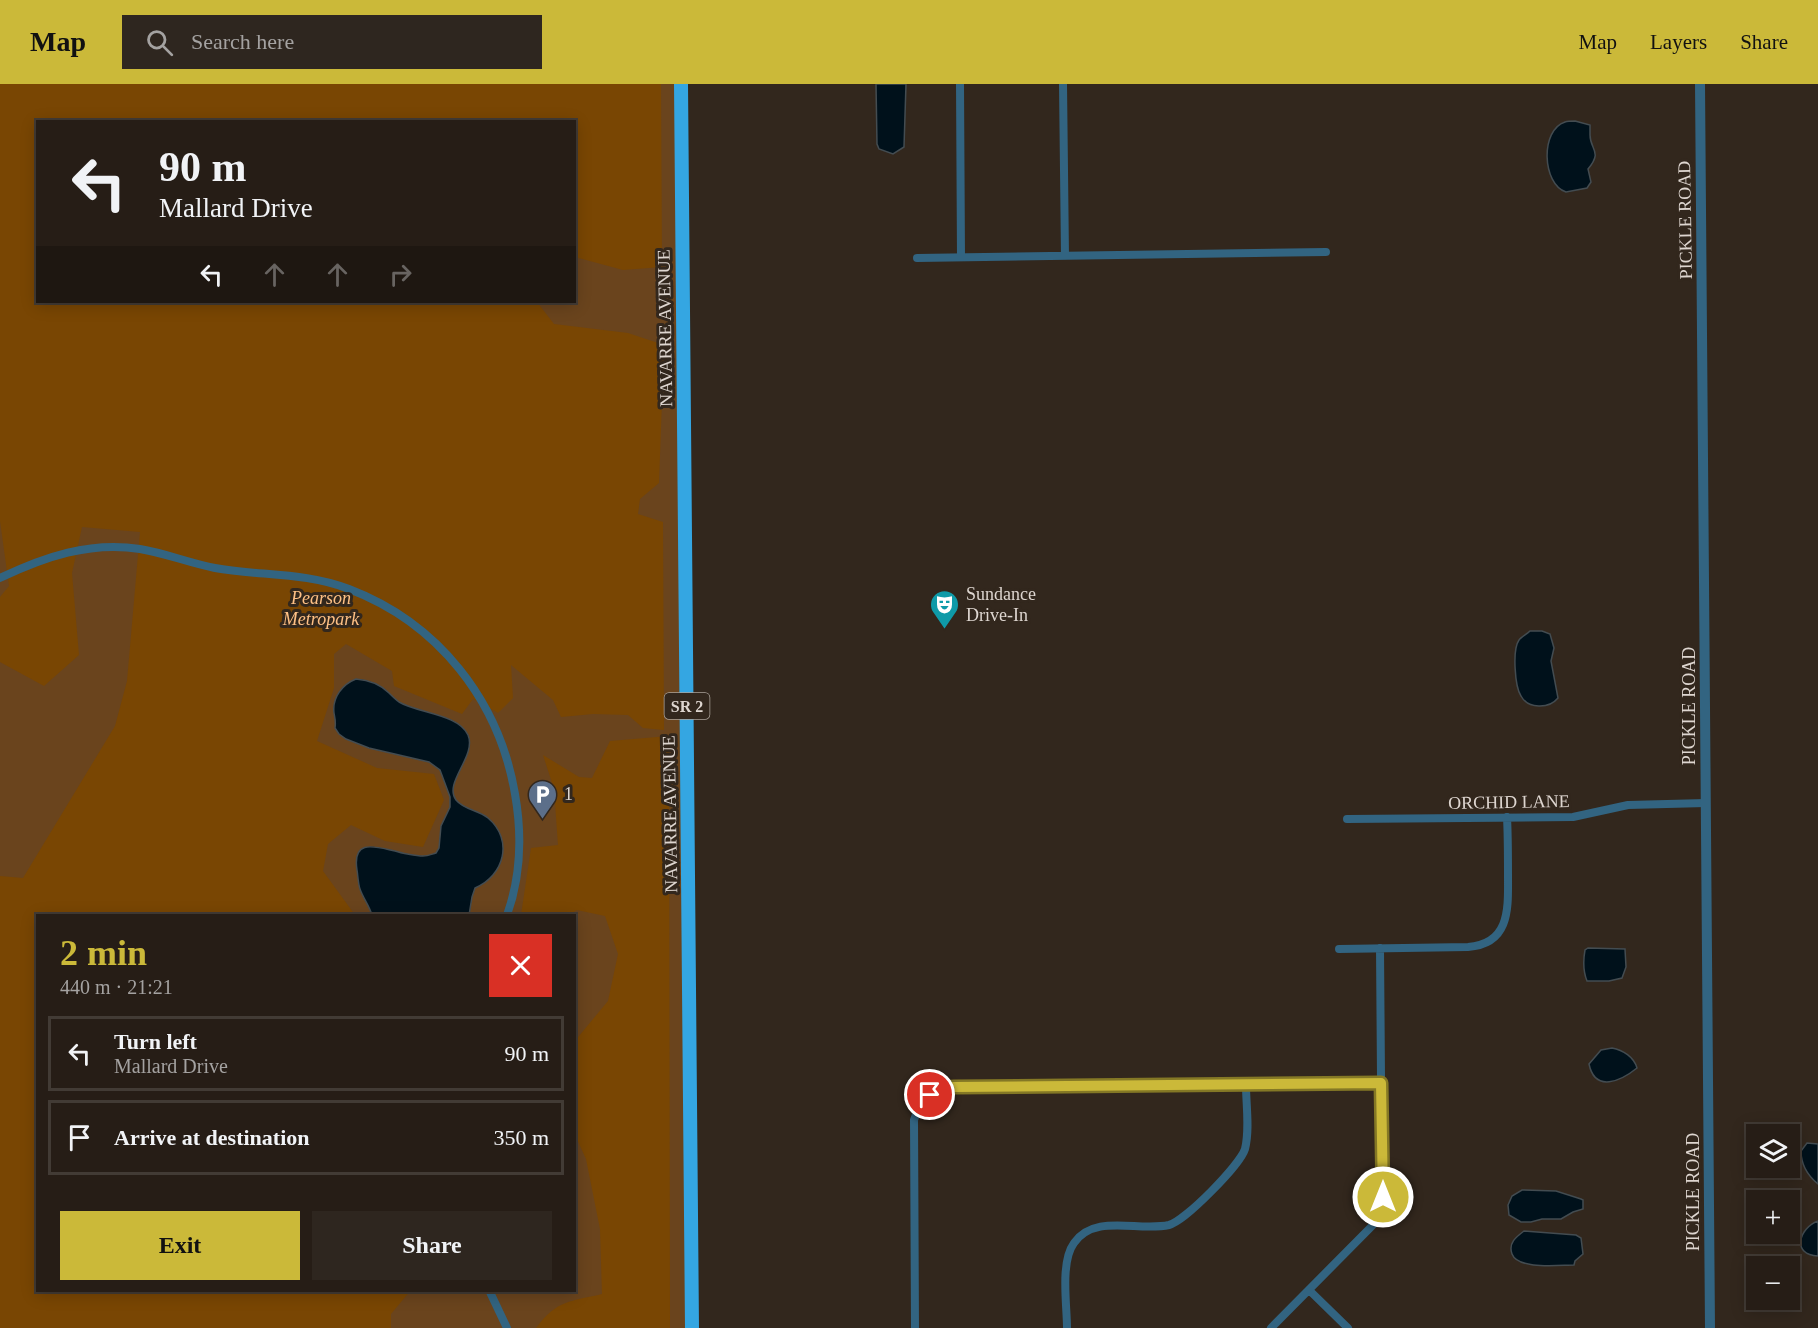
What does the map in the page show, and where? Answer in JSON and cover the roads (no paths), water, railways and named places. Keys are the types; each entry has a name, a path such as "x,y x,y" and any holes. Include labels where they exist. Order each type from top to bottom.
{"highway":[{"name":"NAVARRE AVENUE","path":"681,84 692,1328"}],"street":[{"path":"960,84 961,257"},
{"path":"1063,84 1065,256"},
{"name":"PICKLE ROAD","path":"1700,84 1710,1328"},
{"path":"917,258 1326,252"},
{"path":"0,578 68,551 105,546 141,549 214,568 284,575 348,588 388,607 412,622 439,645 471,682 484,703 504,749 512,774 520,831 517,871 507,914"},
{"name":"ORCHID LANE","path":"1347,819 1573,817 1628,805 1706,803"},
{"path":"1339,949 1474,947 1493,939 1503,926 1508,913 1507,818"},
{"path":"1271,1328 1373,1225 1380,1212 1383,1197 1380,948"},
{"path":"915,1328 914,1126 919,1107 939,1090 954,1087 1381,1083"},
{"path":"1067,1328 1066,1264 1074,1242 1085,1232 1098,1227 1168,1225 1186,1216 1242,1156 1246,1139 1246,1085"},
{"path":"1309,1290 1348,1328"},
{"path":"490,1292 507,1328"}],"water":[{"path":"876,84 906,84 904,147 893,154 879,149 877,144"},
{"path":"1575,121 1590,125 1595,158 1588,169 1591,182 1587,188 1566,192 1552,179 1547,157 1548,146 1551,135 1557,127 1565,122"},
{"path":"1530,631 1550,634 1554,648 1551,661 1558,698 1544,706 1533,705 1524,700 1517,685 1515,660 1517,645 1520,639"},
{"path":"356,679 370,681 407,706 447,718 463,728 468,735 470,743 468,752 456,778 453,793 459,803 488,818 496,827 503,847 499,866 493,875 475,888 469,914 372,914 359,887 356,860 358,853 367,847 373,847 420,856 436,853 439,848 441,826 450,807 450,797 440,770 429,762 369,748 339,734 335,728 334,707 337,697 347,684"},
{"path":"1588,948 1625,949 1626,967 1622,978 1609,981 1587,981 1584,962 1585,950"},
{"path":"1612,1048 1628,1055 1637,1068 1624,1077 1609,1082 1597,1079 1589,1064 1601,1050"},
{"path":"1807,1143 1818,1144 1818,1184 1803,1165 1801,1151"},
{"path":"1522,1190 1556,1191 1583,1200 1583,1209 1561,1219 1521,1222 1509,1215 1508,1205 1512,1196"},
{"path":"1818,1221 1818,1256 1804,1251 1801,1241 1806,1229"},
{"path":"1524,1231 1576,1235 1581,1238 1583,1254 1574,1265 1540,1266 1522,1262 1512,1254 1511,1247"}],"place":[{"name":"Sundance Drive-In","path":"945,630"},
{"name":"1","path":"543,820"}],"park label":[{"name":"Pearson Metropark","path":"321,608"}]}
